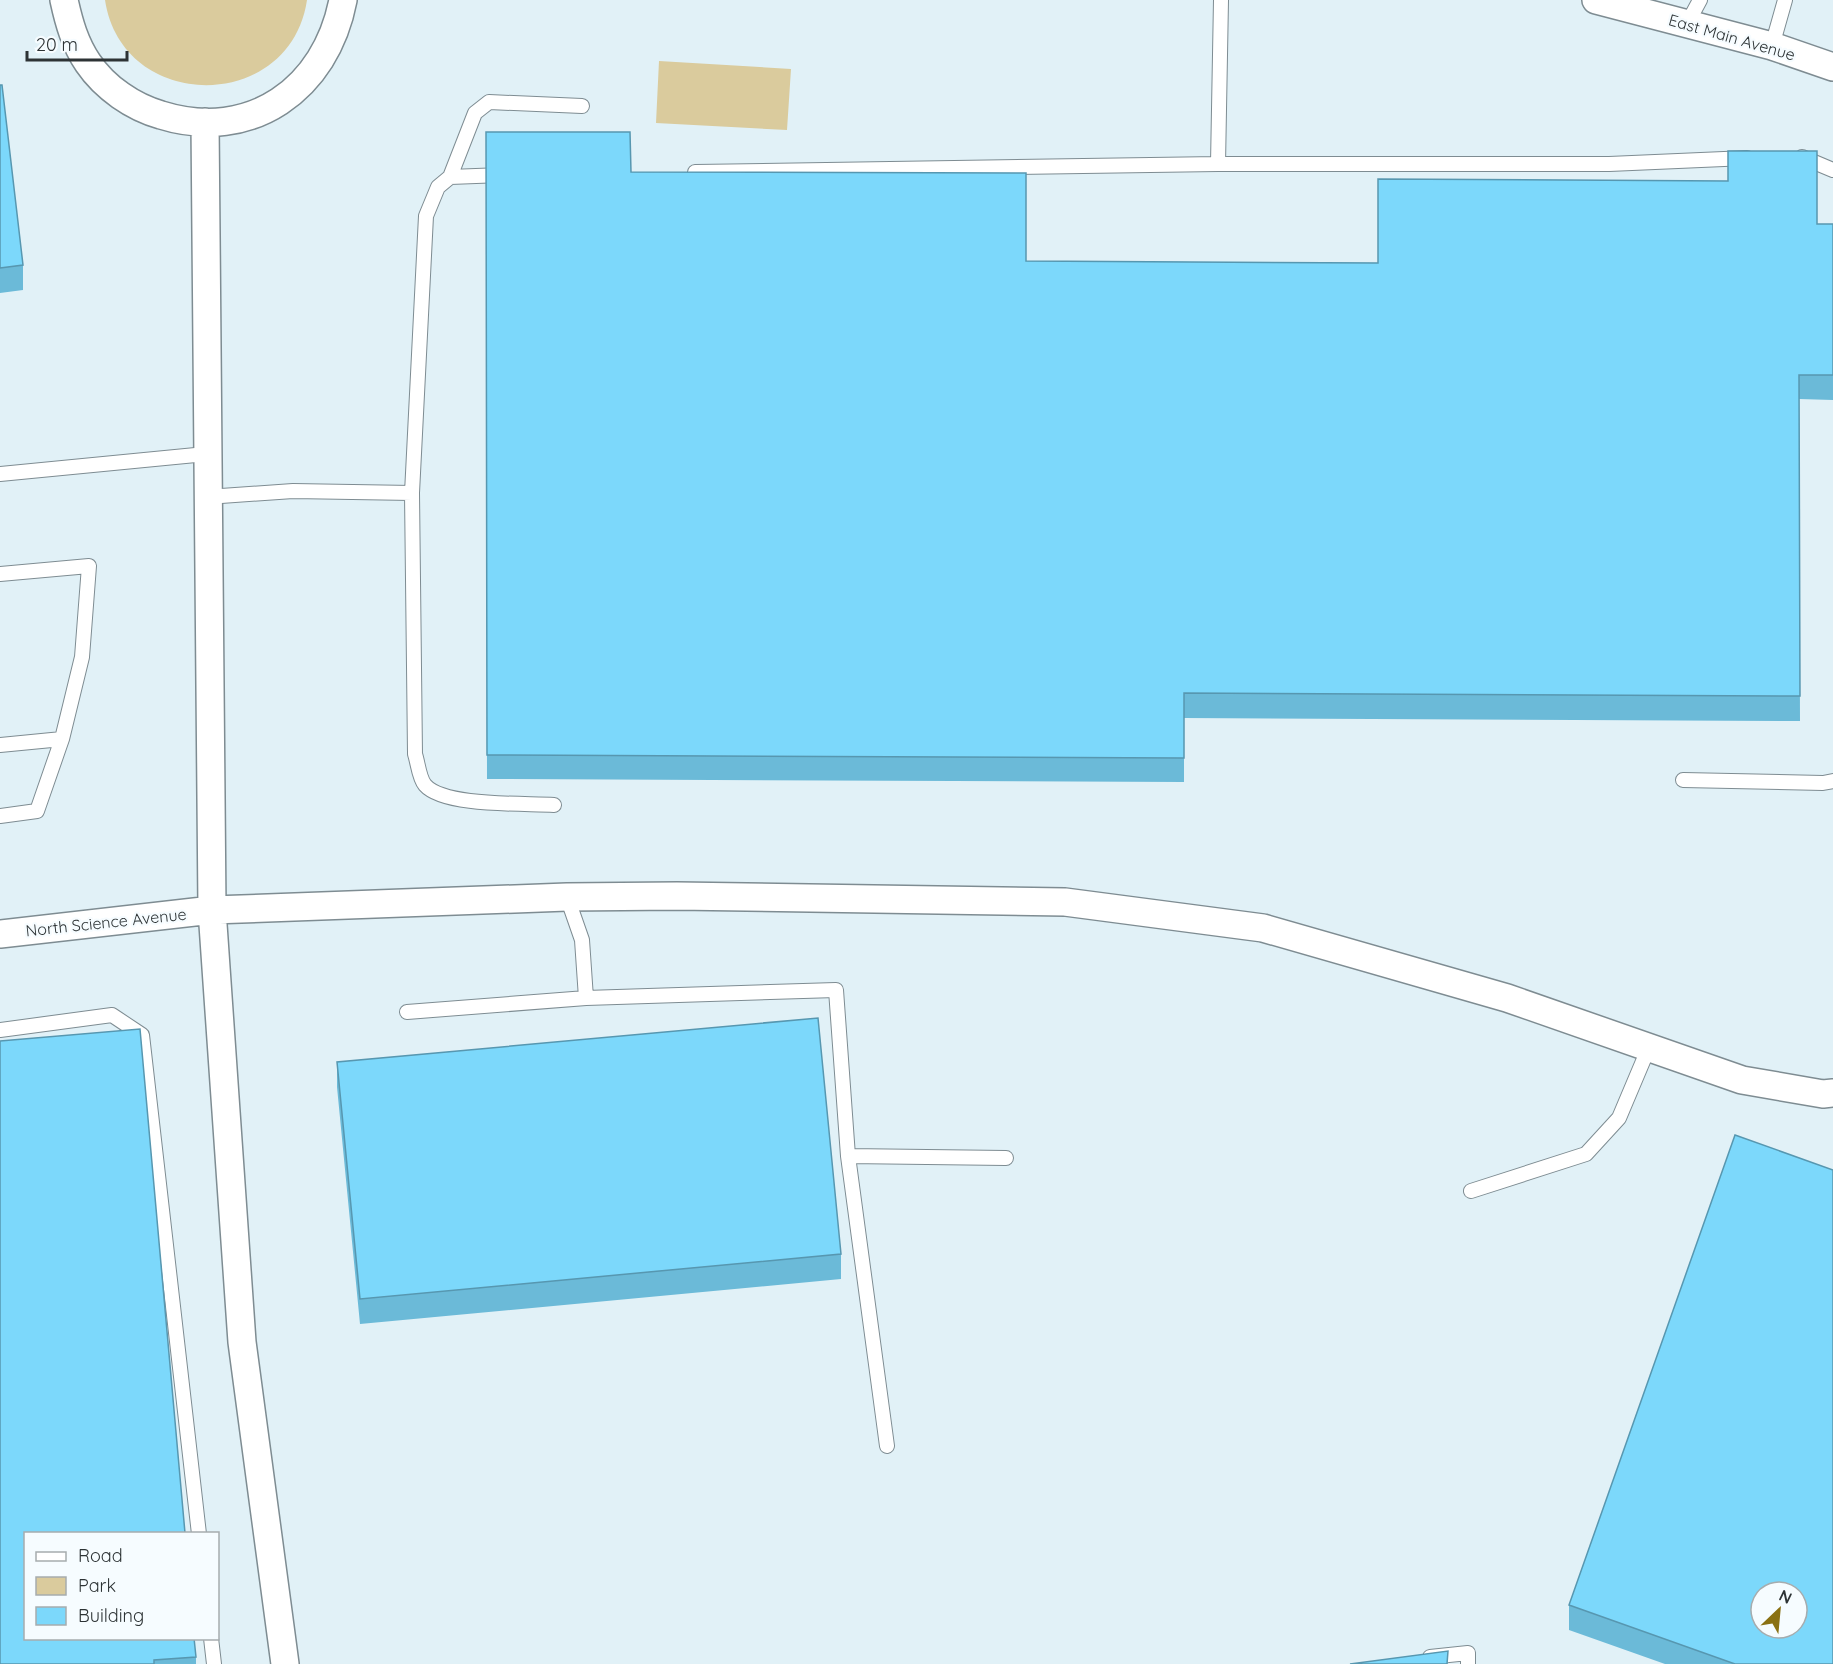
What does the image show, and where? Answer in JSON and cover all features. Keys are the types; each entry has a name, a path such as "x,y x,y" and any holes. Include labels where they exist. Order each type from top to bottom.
{"street":[{"path":"64,0 71,30 89,64 114,91 146,111 181,122 219,123 264,110 284,98 302,83 330,45 338,24 343,0"},
{"name":"East Main Avenue","path":"1596,0 1772,46 1833,67"},
{"path":"204,122 212,910 242,1342 285,1664"},
{"name":"North Science Avenue","path":"0,934 212,910 567,897 677,896 1065,902 1263,928 1507,998 1742,1080 1823,1094 1833,1093"}],"lane":[{"path":"1218,164 1221,0"},
{"path":"1687,24 1700,0"},
{"path":"1772,46 1785,0"},
{"path":"554,805 466,801 438,795 424,784 415,754 412,493 426,216 438,187 450,177 475,113 489,102 582,106"},
{"path":"1787,156 1799,156 1833,170"},
{"path":"681,172 1218,164 1609,164 1764,157"},
{"path":"450,177 514,175"},
{"path":"0,474 206,454"},
{"path":"207,497 293,491 412,493"},
{"path":"0,574 89,567 82,657 62,739 37,811 0,816"},
{"path":"0,745 62,739"},
{"path":"1683,780 1823,783 1833,781"},
{"path":"567,897 582,940 586,998"},
{"path":"407,1012 586,998 836,990 848,1156 887,1446"},
{"path":"0,1030 112,1015 142,1035 199,1532"},
{"path":"1471,1191 1586,1154 1619,1118 1648,1047"},
{"path":"848,1156 1006,1158"},
{"path":"211,1640 214,1664"},
{"path":"1411,1659 1468,1653 1468,1664"}],"green space":[{"path":"105,0 307,0 294,37 271,64 240,80 206,85 172,80 141,64 118,37"},
{"path":"659,61 791,69 787,130 656,123"}],"building":[{"path":"0,85 2,85 23,265 0,268"},
{"path":"486,132 630,132 631,172 1026,173 1026,261 1378,263 1378,179 1728,181 1728,151 1817,151 1817,224 1833,224 1833,375 1799,375 1800,696 1184,693 1184,758 487,755"},
{"path":"818,1018 841,1254 360,1299 337,1062"},
{"path":"140,1029 185,1532 24,1532 24,1640 194,1640 196,1657 154,1660 154,1664 0,1664 0,1041"},
{"path":"1735,1135 1833,1170 1833,1664 1735,1664 1569,1605"},
{"path":"1448,1651 1447,1664 1350,1664"}]}
